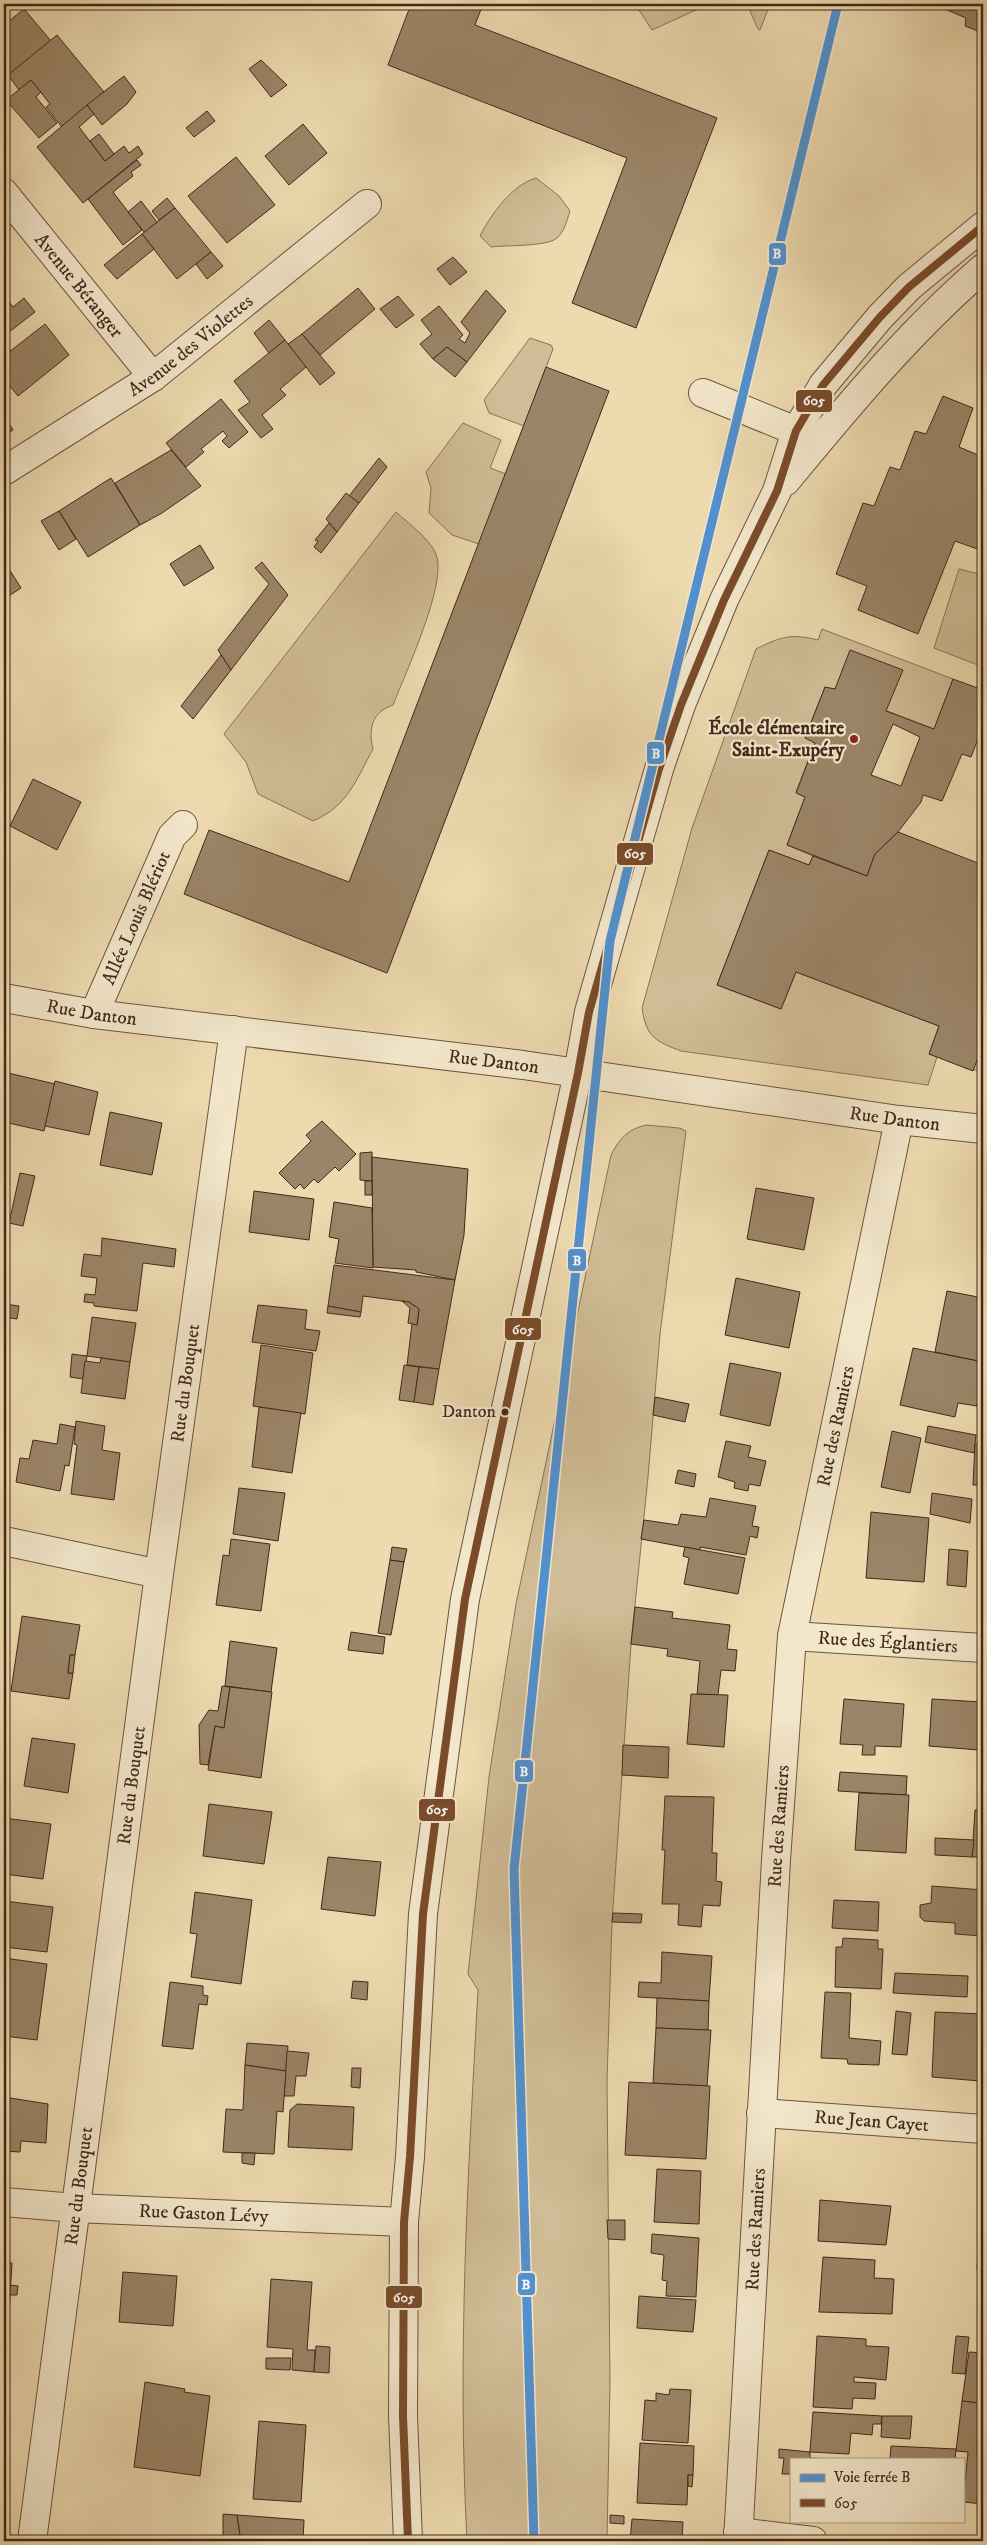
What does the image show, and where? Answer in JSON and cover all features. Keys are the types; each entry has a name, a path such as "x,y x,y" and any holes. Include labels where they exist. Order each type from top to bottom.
{"street":[{"name":"Avenue Béranger","path":"4,193 153,377"},
{"name":"Avenue des Violettes","path":"4,471 153,377 368,204"},
{"path":"408,2541 403,2416 404,2222 410,2157 423,1914 465,1600 578,1074 589,1012 659,769 681,704 721,608 777,491 796,431 823,385 880,317 909,287 983,226"},
{"path":"777,491 891,358 946,300 983,268"},
{"path":"703,393 796,431"},
{"name":"Allée Louis Blériot","path":"94,1014 172,836 183,825"},
{"name":"Rue Danton","path":"4,998 94,1014 578,1074 899,1120 983,1129"},
{"name":"Rue du Bouquet","path":"32,2541 158,1574 234,1030"},
{"name":"Rue des Ramiers","path":"738,2536 761,2113 792,1636 899,1120"},
{"path":"4,1541 158,1574"},
{"name":"Rue des Églantiers","path":"792,1636 983,1648"},
{"name":"Rue Jean Cayet","path":"761,2113 983,2129"},
{"name":"Rue Gaston Lévy","path":"4,2202 75,2208 404,2222"},
{"path":"738,2536 813,2541"}],"shaded area":[{"path":"635,4 709,4 652,30"},
{"path":"747,4 770,4 760,30 758,29"},
{"path":"536,178 559,196 570,211 566,225 558,237 553,240 527,245 491,247 480,236 490,219 503,201 519,187"},
{"path":"530,338 551,345 553,349 524,426 489,413 484,400"},
{"path":"463,423 501,440 490,468 506,474 479,544 452,535 429,513 431,488 426,472"},
{"path":"396,512 424,537 436,554 438,567 431,606 393,705 380,712 373,722 371,735 373,749 356,781 335,808 313,821 258,794 246,762 224,734"},
{"path":"959,569 983,575 983,667 934,648"},
{"path":"822,629 953,679 934,729 825,687 805,737 815,743 796,792 805,797 787,845 813,856 809,865 769,850 717,985 781,1009 796,972 939,1026 929,1054 937,1057 928,1085 681,1051 653,1037 646,1026 644,1018 642,1008 692,828 756,649 786,637 818,640"},
{"path":"983,1044 983,1074 973,1069"},
{"path":"646,1125 679,1128 686,1131 660,1334 631,1644 612,1922 607,2081 610,2381 607,2541 467,2541 464,2472 463,2334 467,2197 478,1990 468,1974 489,1777 516,1604 611,1155 617,1144 629,1132"}],"building":[{"path":"411,4 483,4 475,25 717,118 636,328 572,303 627,158 388,65"},
{"path":"949,4 983,4 983,33 965,26 966,18 947,10"},
{"path":"24,9 51,41 4,79 4,25"},
{"path":"57,35 104,92 62,127 46,107 50,104 31,80 19,90 8,75"},
{"path":"261,60 287,85 271,97 249,69"},
{"path":"124,76 136,92 127,104 102,125 87,105"},
{"path":"31,80 41,92 36,97 57,123 39,138 6,100"},
{"path":"87,105 94,114 79,127 105,161 124,146 129,153 138,146 143,154 83,203 37,147"},
{"path":"207,111 215,121 194,137 186,128"},
{"path":"303,124 327,153 289,185 265,156"},
{"path":"99,134 114,154 105,161 90,141"},
{"path":"236,157 275,205 227,243 188,196"},
{"path":"137,160 141,165 131,172 133,176 113,192 142,230 123,245 88,199"},
{"path":"167,198 175,208 159,220 152,211"},
{"path":"141,201 157,222 145,233 128,212"},
{"path":"175,208 211,252 177,279 142,234"},
{"path":"142,234 154,249 117,279 104,265"},
{"path":"211,252 223,266 207,279 196,264"},
{"path":"453,257 467,272 450,285 437,269"},
{"path":"358,288 375,309 320,355 302,334"},
{"path":"486,290 506,311 467,362 447,347 433,359 420,344 432,334 421,320 439,306 463,335 459,339 465,343 470,333 461,322"},
{"path":"4,295 13,307 24,298 35,312 4,336"},
{"path":"398,296 414,315 396,328 380,309"},
{"path":"269,320 285,340 269,353 254,333"},
{"path":"45,324 69,355 18,396 4,379 4,356"},
{"path":"302,334 335,373 320,385 288,344"},
{"path":"285,340 306,367 280,389 286,395 262,415 273,429 261,438 238,410 250,402 234,381"},
{"path":"447,347 467,362 455,377 433,359"},
{"path":"546,367 609,391 387,973 184,894 209,830 349,882"},
{"path":"943,396 973,408 959,447 983,457 983,551 955,541 918,634 858,610 867,586 836,574 863,503 874,506 890,467 900,470 915,431 926,434"},
{"path":"221,399 248,432 229,448 222,441 227,436 223,431 201,449 204,452 186,467 166,443"},
{"path":"4,415 13,430 4,435"},
{"path":"171,450 201,486 162,513 140,525 115,483"},
{"path":"379,458 387,467 359,503 349,496"},
{"path":"111,478 140,525 88,557 59,511"},
{"path":"346,493 359,503 337,532 326,519"},
{"path":"59,511 76,539 59,550 41,521"},
{"path":"329,523 337,532 321,553 314,547 318,541 315,540"},
{"path":"200,545 214,568 184,586 170,564"},
{"path":"4,561 21,588 4,599"},
{"path":"262,562 288,595 231,670 218,650 269,584 255,568"},
{"path":"850,650 903,670 886,711 934,729 953,679 983,690 983,726 971,757 962,754 942,801 923,795 921,802 898,832 875,854 867,876 787,845 805,797 796,793 815,743 805,738 825,687 835,689","holes":["893,724 920,737 901,786 871,775"]},
{"path":"221,655 231,670 193,719 181,706"},
{"path":"33,779 81,802 57,850 10,826"},
{"path":"898,832 983,865 983,1044 973,1071 929,1054 939,1026 796,972 781,1009 717,985 769,850 809,865 813,856 867,876 875,854"},
{"path":"4,1072 55,1084 44,1131 4,1122"},
{"path":"55,1081 98,1092 89,1135 45,1126"},
{"path":"110,1112 162,1123 152,1175 100,1165"},
{"path":"322,1121 356,1154 339,1171 335,1167 318,1183 314,1179 304,1189 300,1184 295,1189 279,1173 311,1141 306,1135"},
{"path":"372,1152 372,1181 360,1180 360,1153"},
{"path":"372,1157 468,1169 464,1235 455,1280 416,1272 416,1270 373,1267"},
{"path":"20,1173 35,1176 23,1226 9,1223"},
{"path":"365,1181 372,1181 372,1195 365,1195"},
{"path":"756,1188 814,1198 804,1250 747,1239"},
{"path":"254,1191 314,1199 309,1240 249,1232"},
{"path":"334,1202 372,1208 373,1268 335,1263 339,1239 329,1237"},
{"path":"102,1238 176,1249 174,1267 143,1263 137,1311 94,1306 94,1303 84,1302 85,1294 95,1295 97,1278 81,1276 84,1254 101,1256"},
{"path":"334,1265 455,1280 439,1369 407,1365 412,1324 417,1325 419,1309 409,1302 363,1296 361,1312 328,1306"},
{"path":"736,1278 800,1292 789,1348 725,1335"},
{"path":"947,1291 983,1298 983,1362 935,1352"},
{"path":"402,1301 409,1302 419,1309 417,1325 408,1323 410,1308"},
{"path":"4,1304 19,1306 17,1319 4,1317"},
{"path":"258,1305 307,1310 305,1329 320,1331 316,1351 252,1342"},
{"path":"328,1306 361,1312 360,1317 327,1313"},
{"path":"92,1317 136,1323 130,1362 87,1356"},
{"path":"261,1345 313,1353 305,1414 253,1406"},
{"path":"913,1348 983,1362 983,1378 977,1406 958,1403 955,1417 900,1405"},
{"path":"72,1354 87,1356 83,1379 70,1377"},
{"path":"101,1358 130,1362 125,1399 81,1393 85,1361 100,1363"},
{"path":"730,1363 781,1373 770,1426 720,1415"},
{"path":"404,1365 419,1367 414,1402 399,1400"},
{"path":"419,1367 439,1369 433,1405 414,1402"},
{"path":"655,1397 689,1404 685,1422 653,1415"},
{"path":"259,1407 301,1413 292,1473 252,1467"},
{"path":"76,1421 105,1426 102,1450 120,1453 114,1500 71,1494 77,1445 74,1444"},
{"path":"60,1424 75,1427 69,1466 65,1465 60,1491 16,1482 20,1458 29,1459 33,1440 57,1444"},
{"path":"928,1426 976,1435 974,1453 925,1442"},
{"path":"892,1431 921,1438 910,1493 881,1487"},
{"path":"726,1441 751,1446 748,1457 766,1461 760,1486 749,1484 748,1491 734,1488 735,1482 718,1477"},
{"path":"975,1444 983,1444 983,1485 973,1485"},
{"path":"678,1470 696,1474 694,1487 675,1483"},
{"path":"239,1488 285,1493 278,1541 233,1534"},
{"path":"932,1493 972,1499 970,1523 930,1514"},
{"path":"710,1498 756,1506 752,1526 759,1527 757,1538 750,1536 746,1555 700,1547 700,1550 641,1539 644,1520 678,1525 681,1514 706,1517"},
{"path":"871,1512 929,1518 924,1582 866,1578"},
{"path":"231,1539 270,1544 261,1611 216,1605 223,1555 229,1556"},
{"path":"392,1547 407,1549 404,1562 390,1560"},
{"path":"685,1547 745,1558 738,1594 684,1584 689,1558 683,1556"},
{"path":"949,1549 968,1551 966,1587 947,1585"},
{"path":"983,1552 983,1586 981,1585"},
{"path":"390,1560 404,1562 391,1635 378,1633"},
{"path":"635,1607 673,1612 672,1618 730,1625 727,1649 737,1650 735,1671 721,1670 718,1695 697,1694 700,1661 667,1656 668,1649 631,1644"},
{"path":"22,1616 80,1625 75,1655 70,1655 68,1673 73,1673 69,1699 11,1691"},
{"path":"351,1632 385,1637 383,1654 348,1650"},
{"path":"230,1641 277,1648 271,1692 225,1686"},
{"path":"70,1655 75,1655 73,1673 68,1673"},
{"path":"222,1686 230,1687 224,1728 215,1726 208,1765 200,1764 199,1725 209,1710 218,1711"},
{"path":"230,1687 272,1692 261,1778 208,1770 215,1726 224,1728"},
{"path":"691,1694 728,1695 724,1747 687,1744"},
{"path":"844,1699 904,1704 901,1747 875,1746 875,1755 862,1755 863,1745 840,1744"},
{"path":"932,1699 982,1702 979,1750 929,1746"},
{"path":"32,1738 75,1744 68,1793 24,1786"},
{"path":"623,1745 669,1747 668,1778 622,1775"},
{"path":"840,1772 907,1776 906,1795 838,1791"},
{"path":"859,1793 909,1795 906,1853 855,1850"},
{"path":"665,1796 714,1797 712,1853 717,1853 716,1881 722,1882 720,1906 703,1905 701,1927 678,1925 679,1904 662,1904"},
{"path":"209,1804 272,1812 264,1864 203,1856"},
{"path":"975,1810 983,1810 983,1857 972,1857"},
{"path":"4,1818 51,1824 43,1879 4,1874"},
{"path":"935,1838 974,1840 972,1857 935,1855"},
{"path":"328,1857 381,1862 375,1916 321,1909"},
{"path":"932,1886 983,1890 983,1936 955,1934 955,1923 924,1921 920,1917 920,1905 931,1903"},
{"path":"195,1892 252,1900 241,1984 191,1977 197,1934 190,1933"},
{"path":"834,1900 879,1902 878,1931 832,1928"},
{"path":"4,1901 53,1907 47,1952 4,1947"},
{"path":"613,1913 642,1914 641,1923 612,1922"},
{"path":"843,1938 878,1940 878,1949 883,1949 881,1989 835,1987 836,1947 842,1947"},
{"path":"662,1952 712,1956 709,2001 638,1997 639,1982 661,1983"},
{"path":"4,1958 47,1964 37,2040 4,2036"},
{"path":"895,1973 968,1976 967,1997 893,1993"},
{"path":"353,1981 368,1982 367,2000 351,1998"},
{"path":"170,1982 203,1986 203,1995 208,1996 207,2005 199,2004 193,2049 162,2046"},
{"path":"825,1992 851,1993 849,2038 881,2041 879,2065 848,2064 847,2059 821,2058"},
{"path":"657,1998 709,2001 708,2030 656,2028"},
{"path":"896,2011 911,2013 907,2055 892,2054"},
{"path":"935,2012 983,2014 980,2081 932,2077"},
{"path":"656,2028 711,2030 707,2086 653,2083"},
{"path":"247,2043 288,2046 286,2071 245,2065"},
{"path":"287,2051 309,2053 306,2076 296,2076 294,2096 284,2096"},
{"path":"245,2065 286,2071 283,2112 277,2111 274,2154 223,2152 226,2109 243,2110"},
{"path":"352,2068 361,2068 360,2088 351,2087"},
{"path":"629,2082 710,2086 706,2159 625,2155"},
{"path":"4,2097 48,2104 46,2143 21,2141 20,2152 4,2151"},
{"path":"297,2104 354,2107 352,2150 288,2147 290,2110"},
{"path":"242,2153 255,2153 254,2165 242,2163"},
{"path":"657,2169 701,2171 699,2224 654,2222"},
{"path":"820,2200 891,2206 886,2245 818,2241"},
{"path":"607,2220 625,2220 625,2240 608,2239"},
{"path":"652,2234 699,2238 696,2297 666,2296 667,2281 662,2280 664,2255 651,2253"},
{"path":"979,2236 983,2236 983,2270 977,2269"},
{"path":"823,2257 875,2260 874,2278 894,2279 892,2314 819,2312"},
{"path":"4,2262 12,2263 9,2312 4,2312"},
{"path":"123,2272 177,2276 173,2326 119,2322"},
{"path":"271,2279 312,2282 307,2350 315,2350 314,2372 292,2370 293,2349 267,2347"},
{"path":"10,2285 18,2286 17,2295 10,2295"},
{"path":"639,2296 696,2300 693,2332 637,2328"},
{"path":"817,2336 866,2339 866,2346 889,2347 886,2380 854,2377 854,2382 876,2383 875,2399 853,2398 852,2409 813,2407"},
{"path":"956,2336 969,2337 965,2374 952,2373"},
{"path":"316,2346 330,2347 329,2373 314,2372"},
{"path":"969,2352 983,2353 983,2404 962,2401"},
{"path":"266,2358 291,2358 290,2370 266,2369"},
{"path":"145,2382 185,2389 184,2392 210,2396 200,2476 134,2467"},
{"path":"670,2389 691,2390 688,2443 642,2440 645,2400 656,2401 656,2393 669,2395"},
{"path":"962,2401 979,2403 977,2453 983,2454 983,2504 964,2502 968,2452 956,2451"},
{"path":"813,2412 882,2416 881,2424 873,2424 872,2435 851,2433 849,2454 810,2452"},
{"path":"882,2416 912,2416 910,2439 881,2437"},
{"path":"259,2421 306,2425 301,2502 253,2499"},
{"path":"640,2443 694,2446 693,2475 688,2475 687,2505 637,2503"},
{"path":"891,2446 956,2449 955,2458 890,2458"},
{"path":"779,2449 810,2452 810,2458 790,2458 790,2474 782,2474 784,2458 779,2458"},
{"path":"688,2475 693,2475 692,2487 688,2486"},
{"path":"223,2514 237,2515 241,2541 223,2541"},
{"path":"237,2515 304,2520 303,2541 241,2541"},
{"path":"610,2515 624,2516 624,2524 610,2523"},
{"path":"632,2519 683,2522 682,2541 630,2541"}],"rail line":[{"name":"B","path":"534,2541 514,1869 610,941 838,4"}],"transit line":[{"name":"605","path":"408,2541 403,2416 404,2222 410,2157 423,1914 465,1599 578,1073 589,1012 659,769 681,705 724,600 777,491 796,431 823,385 880,317 909,287 983,226"}],"place":[{"name":"École élémentaire Saint-Exupéry","path":"854,739"},
{"name":"Danton","path":"505,1412"}]}
